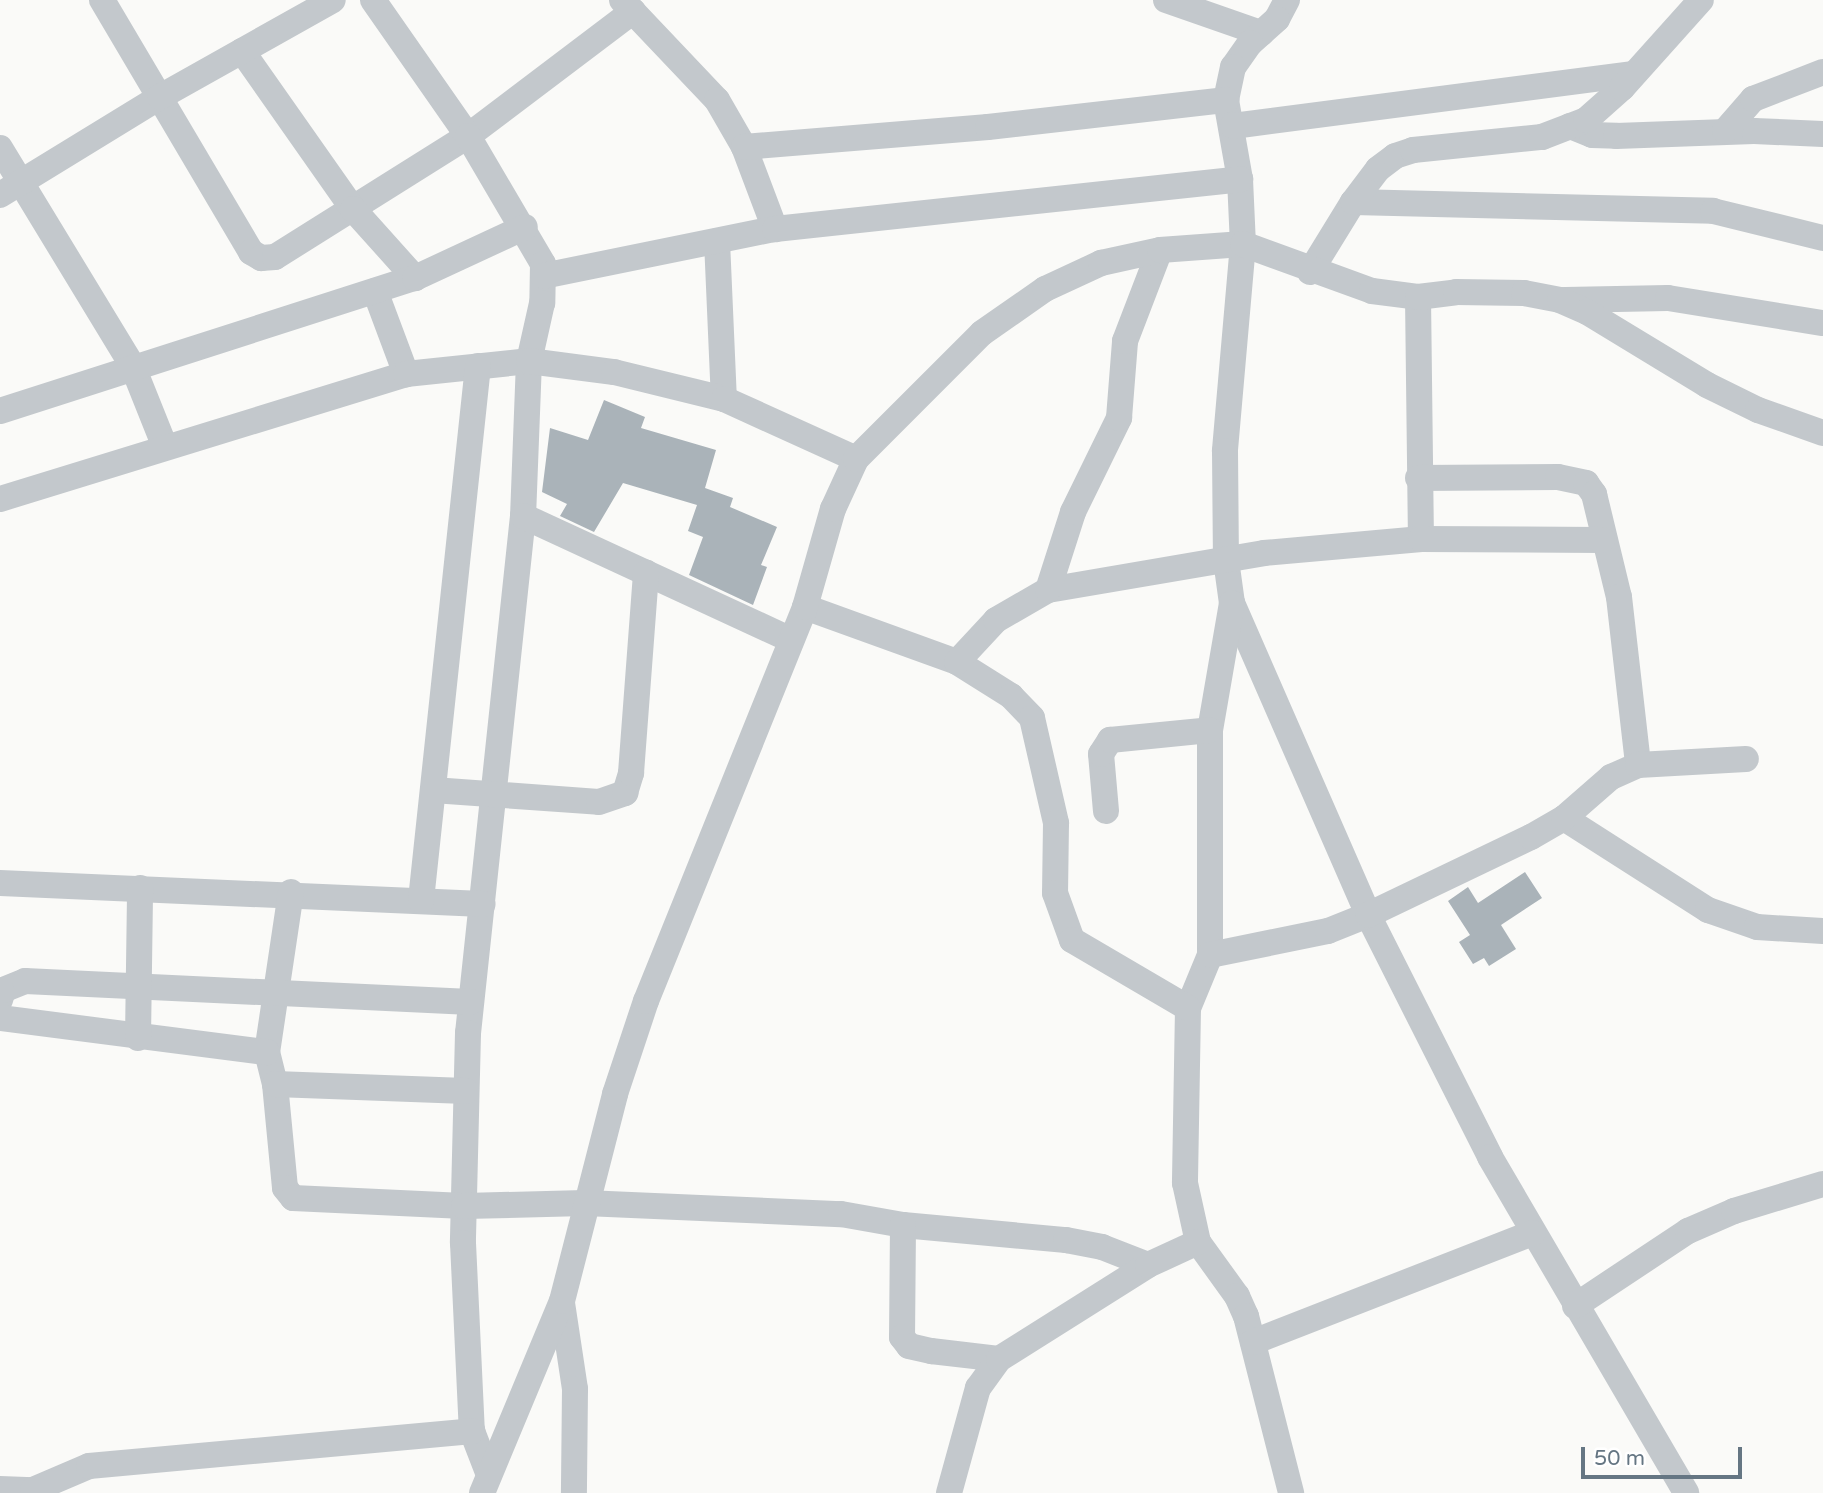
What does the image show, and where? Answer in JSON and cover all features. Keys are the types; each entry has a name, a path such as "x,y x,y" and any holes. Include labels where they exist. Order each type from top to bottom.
{"street":[{"path":"102,0 251,252 261,258 275,257 468,136 628,6 717,100 744,146 775,229"},
{"path":"10,189 160,97 333,0"},
{"path":"373,0 468,136 525,227 543,264 529,361 523,516 471,1002 466,1091 464,1206 472,1432 485,1484"},
{"path":"1166,0 1261,33"},
{"path":"1287,0 1277,19 1261,33 1233,66 1226,100 1233,126 1240,179 1243,244 1225,452 1226,560 1232,603 1368,915 1490,1157 1686,1493"},
{"path":"1310,272 1353,202 1378,169 1395,156 1413,150 1542,137 1586,120 1634,74 1701,0"},
{"path":"242,51 353,209 415,278"},
{"path":"1725,131 1753,99 1823,72"},
{"path":"1233,126 1634,74"},
{"path":"744,146 988,127 1226,100"},
{"path":"1570,126 1592,135 1616,136 1725,131 1823,134"},
{"path":"0,148 10,189 133,367 165,447"},
{"path":"543,276 775,229 1240,179"},
{"path":"1353,202 1713,211 1823,238"},
{"path":"0,411 415,278 525,227"},
{"path":"717,240 724,399"},
{"path":"485,1484 562,1301 585,1203 646,1001 805,607 833,509 856,459 982,333 1018,305 1101,263 1160,250 1243,244 1310,272 1372,291 1418,297 1469,292 1560,300 1668,298 1823,323"},
{"path":"1048,590 1073,512 1119,418 1125,341 1160,250"},
{"path":"375,291 406,374"},
{"path":"1418,297 1418,478 1421,539"},
{"path":"1560,300 1707,385 1758,410 1823,433"},
{"path":"0,499 406,374 529,361 614,372 724,399 856,459"},
{"path":"422,900 478,366"},
{"path":"1418,478 1574,478 1586,483 1594,494 1602,540 1619,597 1638,765"},
{"path":"523,516 791,640"},
{"path":"957,662 996,620 1048,590 1226,560 1421,539 1602,540"},
{"path":"433,790 600,802 625,793 631,773 646,573"},
{"path":"1232,603 1210,730 1210,954 1188,1008 1185,1183 1198,1242 1237,1296 1254,1342 1291,1493"},
{"path":"805,607 957,662 1011,696 1032,718 1056,823 1055,893 1072,940 1188,1008"},
{"path":"1106,811 1101,754 1111,740 1210,730"},
{"path":"1210,954 1328,931 1368,915 1564,818 1611,777 1638,765 1746,759"},
{"path":"1564,818 1708,910 1757,928 1823,931"},
{"path":"0,883 291,892 483,904"},
{"path":"138,1038 139,887"},
{"path":"291,892 267,1052 275,1084 285,1188 293,1198 464,1206 585,1203 841,1214 903,1225 1066,1240 1102,1247 1148,1265"},
{"path":"0,1000 3,990 25,981 471,1002"},
{"path":"0,1018 138,1038 267,1052"},
{"path":"275,1084 466,1091"},
{"path":"1575,1306 1688,1231 1734,1211 1823,1184"},
{"path":"903,1225 902,1337 909,1346 931,1351 999,1359"},
{"path":"1254,1342 1533,1233"},
{"path":"949,1493 978,1388 999,1359 1148,1265 1198,1242"},
{"path":"562,1301 575,1388 575,1493"},
{"path":"0,1489 33,1490 89,1465 472,1432"}],"building":[{"path":"604,400 645,417 641,428 716,450 705,488 733,498 730,507 777,527 761,565 767,567 753,605 689,575 703,537 688,531 697,505 623,483 594,532 560,516 567,504 542,492 550,428 588,440"},
{"path":"1525,872 1542,898 1501,925 1516,949 1489,966 1484,958 1473,964 1459,942 1470,935 1448,901 1468,887 1478,903"}]}
